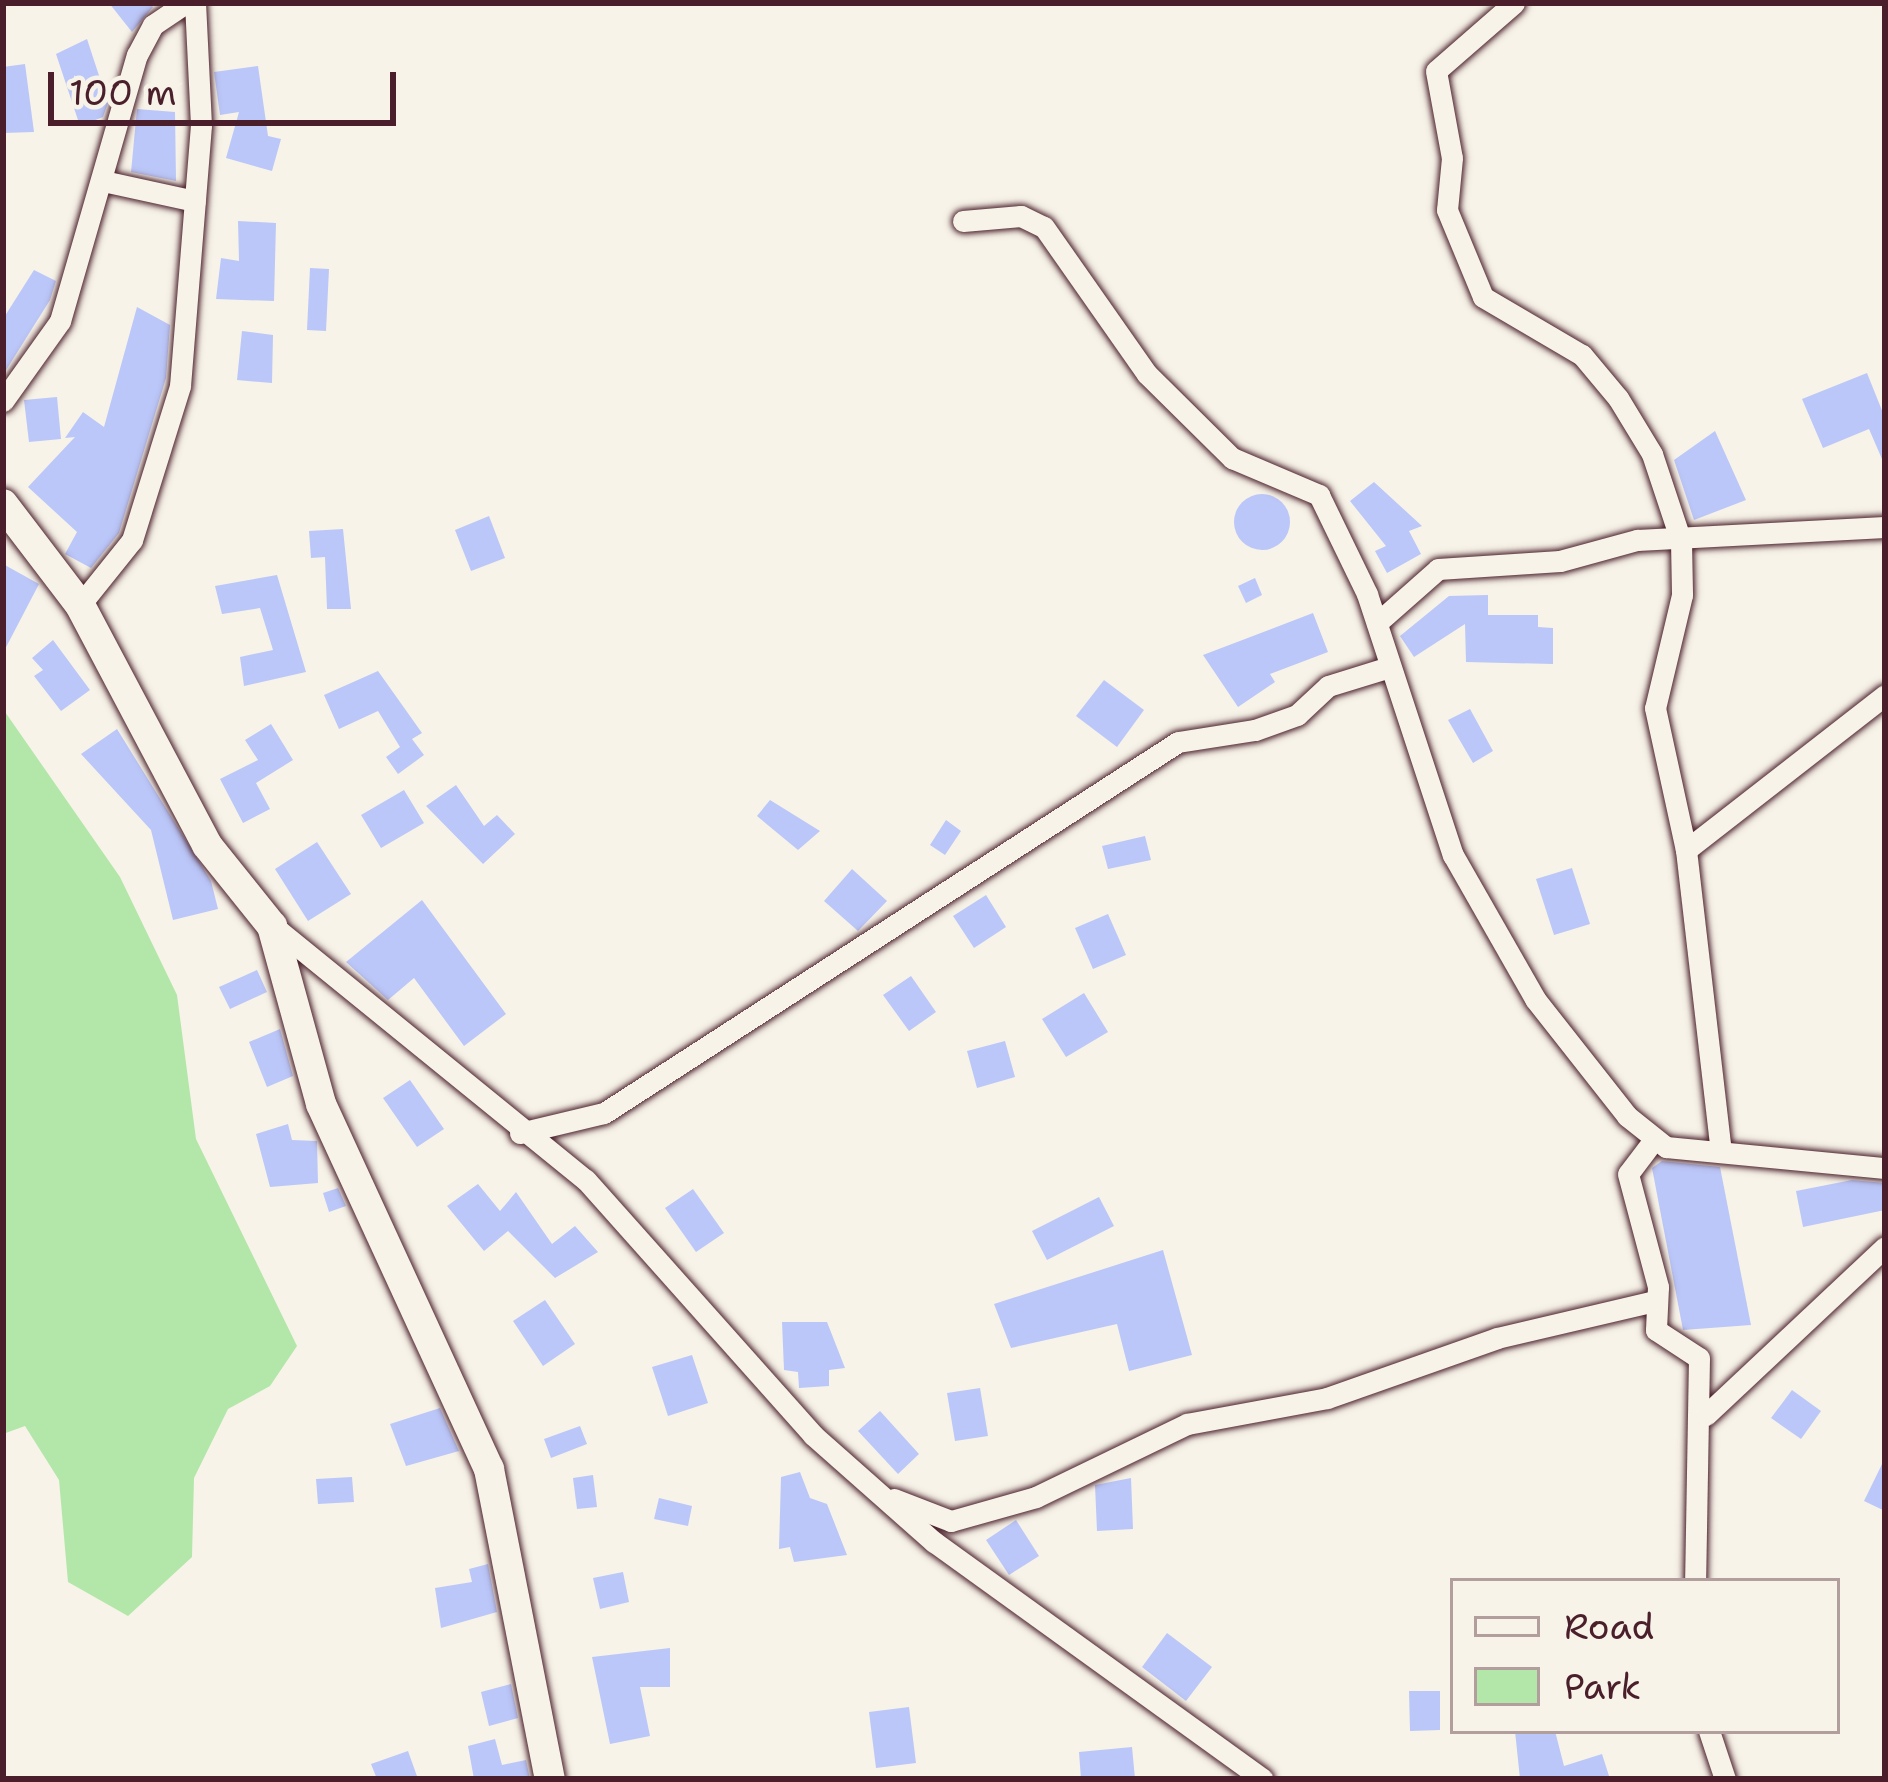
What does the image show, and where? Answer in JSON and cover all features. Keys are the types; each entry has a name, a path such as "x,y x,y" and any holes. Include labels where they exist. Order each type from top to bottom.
{"street":[{"path":"3,401 60,321 137,55 153,25 186,3"},
{"path":"80,605 131,540 180,386 195,201 195,3"},
{"path":"1514,3 1436,71 1456,249 1483,297 1582,355 1618,398 1652,454 1681,541 1679,612 1655,708 1686,850 1720,1145"},
{"path":"104,181 195,201"},
{"path":"963,221 1021,216 1045,227 1147,374 1232,458 1318,495 1377,622 1383,669 1440,829 1520,977 1653,1142 1720,1145 1885,1168"},
{"path":"3,504 11,533 80,605 207,844 272,926 638,1229 732,1350 877,1492 1263,1779"},
{"path":"1377,622 1438,569 1681,541 1885,527"},
{"path":"520,1133 604,1113 1178,742 1255,730 1328,686 1383,669"},
{"path":"1686,850 1885,695"},
{"path":"272,926 321,1104 489,1469 550,1779"},
{"path":"1653,1142 1628,1168 1658,1287 1651,1302 1656,1330 1699,1358 1706,1415 1695,1578"},
{"path":"1706,1415 1885,1247"},
{"path":"877,1492 951,1521 1036,1497 1187,1424 1327,1398 1496,1339 1651,1302"},
{"path":"1709,1734 1725,1779"},
{"path":"1709,1734 1735,1779"}],"green space":[{"path":"3,709 120,877 177,995 196,1139 297,1346 270,1386 228,1409 194,1478 192,1557 128,1616 68,1582 59,1480 25,1426 3,1434"}],"building":[{"path":"109,3 150,3 153,7 132,32"},
{"path":"87,39 108,103 103,117 80,126 56,54"},
{"path":"25,64 34,132 3,133 3,67"},
{"path":"258,66 268,136 281,139 272,171 226,158 239,112 220,115 214,72"},
{"path":"137,109 175,112 176,181 131,172"},
{"path":"238,221 276,223 274,301 216,299 221,258 239,261"},
{"path":"310,268 329,269 326,331 307,330"},
{"path":"34,270 56,281 50,300 3,375 3,319"},
{"path":"137,307 170,325 166,378 119,533 91,568 65,554 77,532 28,487 75,437 65,438 83,412 104,427"},
{"path":"242,331 273,335 272,383 237,380"},
{"path":"1867,373 1885,418 1885,466 1869,429 1823,448 1802,399"},
{"path":"57,397 61,439 29,442 24,400"},
{"path":"1715,431 1746,500 1694,520 1674,460"},
{"path":"1374,482 1422,526 1409,531 1421,554 1387,573 1375,551 1386,546 1350,501"},
{"path":"1262,494 1282,502 1290,522 1282,542 1262,550 1242,542 1234,522 1242,502"},
{"path":"489,516 505,558 471,571 455,530"},
{"path":"343,529 351,609 327,609 325,557 311,558 309,531"},
{"path":"3,564 39,584 3,653"},
{"path":"277,575 306,672 244,686 240,657 273,650 260,608 222,614 215,586"},
{"path":"1255,578 1262,595 1246,603 1238,586"},
{"path":"1488,595 1488,615 1538,615 1538,627 1553,628 1553,664 1466,662 1465,624 1414,657 1400,636 1449,596"},
{"path":"1313,613 1328,652 1270,674 1275,682 1238,707 1203,655"},
{"path":"53,640 90,690 61,711 34,676 43,670 32,658"},
{"path":"378,671 422,733 412,739 424,755 398,774 386,757 400,747 378,711 339,729 324,695"},
{"path":"1104,680 1144,710 1117,747 1076,716"},
{"path":"1470,709 1493,751 1473,763 1448,720"},
{"path":"271,724 293,760 256,783 270,809 243,823 220,779 258,760 245,740"},
{"path":"117,729 211,881 218,909 173,920 151,830 81,754"},
{"path":"456,785 484,826 497,815 515,834 483,864 426,806"},
{"path":"404,790 424,823 381,848 361,815"},
{"path":"770,800 820,831 798,850 757,816"},
{"path":"946,820 961,831 945,855 930,845"},
{"path":"1145,836 1151,860 1108,869 1102,846"},
{"path":"317,842 351,894 308,921 275,869"},
{"path":"1572,868 1590,924 1554,935 1536,879"},
{"path":"852,869 887,901 858,931 824,901"},
{"path":"986,895 1006,927 974,948 953,916"},
{"path":"422,900 506,1014 464,1046 414,978 388,1000 346,962"},
{"path":"1108,914 1126,955 1093,969 1075,928"},
{"path":"257,970 267,992 230,1009 219,987"},
{"path":"911,976 936,1012 909,1031 883,995"},
{"path":"1084,993 1108,1032 1066,1057 1042,1019"},
{"path":"280,1029 293,1076 267,1087 249,1042"},
{"path":"1005,1041 1015,1077 977,1088 967,1051"},
{"path":"410,1080 444,1129 417,1147 383,1098"},
{"path":"288,1124 292,1140 317,1141 318,1183 270,1187 256,1134"},
{"path":"1662,1161 1720,1167 1751,1325 1683,1330 1652,1168"},
{"path":"1852,1180 1885,1183 1885,1210 1803,1227 1796,1191"},
{"path":"478,1184 500,1211 516,1192 552,1244 575,1226 598,1252 555,1278 508,1231 484,1251 447,1206"},
{"path":"338,1188 346,1206 329,1212 323,1193"},
{"path":"693,1189 724,1233 696,1252 665,1208"},
{"path":"1099,1197 1114,1226 1047,1260 1032,1231"},
{"path":"1163,1250 1192,1355 1129,1371 1117,1324 1011,1348 994,1304"},
{"path":"545,1300 575,1344 543,1366 513,1321"},
{"path":"782,1322 827,1322 845,1368 829,1370 829,1386 799,1388 798,1372 784,1370"},
{"path":"692,1355 708,1403 668,1416 652,1367"},
{"path":"980,1388 988,1436 955,1441 947,1393"},
{"path":"1792,1390 1821,1411 1801,1439 1771,1418"},
{"path":"440,1408 459,1451 406,1466 390,1424"},
{"path":"880,1411 919,1454 898,1474 858,1431"},
{"path":"580,1426 587,1444 551,1458 544,1439"},
{"path":"1885,1458 1885,1511 1864,1501"},
{"path":"800,1472 810,1498 827,1504 847,1555 794,1562 790,1547 779,1549 781,1477"},
{"path":"593,1475 597,1507 577,1509 573,1478"},
{"path":"352,1477 354,1502 318,1504 316,1479"},
{"path":"1131,1478 1133,1529 1097,1531 1095,1485"},
{"path":"659,1498 692,1506 688,1526 654,1519"},
{"path":"1016,1520 1039,1556 1009,1575 986,1540"},
{"path":"488,1564 497,1612 441,1628 435,1588 472,1582 469,1569"},
{"path":"623,1572 629,1602 600,1609 593,1578"},
{"path":"1167,1633 1212,1667 1186,1701 1142,1667"},
{"path":"670,1648 670,1687 640,1687 650,1736 610,1744 592,1657"},
{"path":"511,1684 518,1718 489,1726 481,1692"},
{"path":"1409,1691 1440,1691 1440,1730 1410,1731"},
{"path":"909,1707 916,1763 876,1768 869,1712"},
{"path":"1515,1734 1556,1734 1564,1766 1602,1754 1610,1779 1520,1779"},
{"path":"495,1739 502,1765 526,1760 530,1779 474,1779 468,1746"},
{"path":"1132,1747 1135,1779 1081,1779 1079,1752"},
{"path":"408,1751 418,1779 377,1779 371,1764"}]}
